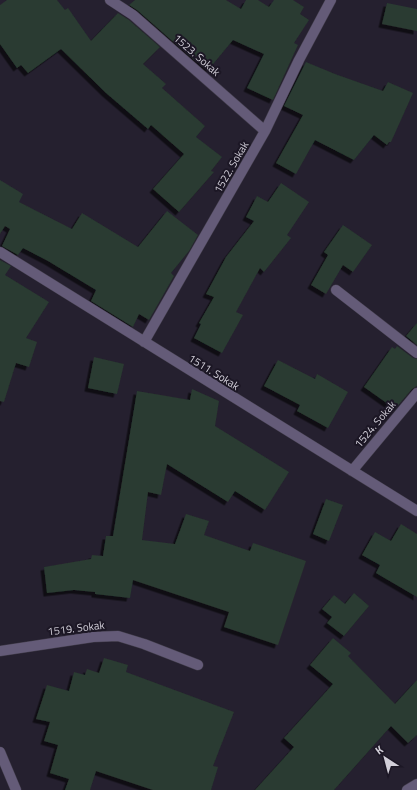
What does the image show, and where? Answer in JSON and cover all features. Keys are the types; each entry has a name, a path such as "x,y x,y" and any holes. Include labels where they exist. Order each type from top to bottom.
{"street":[{"name":"1523. Sokak","path":"110,0 133,15 265,131"},
{"name":"1522. Sokak","path":"144,342 265,131 299,60 331,0"},
{"name":"1511. Sokak","path":"0,252 417,511"},
{"path":"336,290 417,353"},
{"name":"1524. Sokak","path":"352,471 417,393"},
{"name":"1519. Sokak","path":"0,651 93,637 118,636 144,644 198,665"},
{"path":"0,752 16,790"},
{"path":"407,790 417,784"}],"building":[{"path":"7,0 57,0 65,10 68,8 91,41 118,13 129,20 160,47 143,64 166,84 162,88 205,126 196,137 222,157 211,171 214,172 179,212 153,189 184,154 151,125 148,129 106,93 61,49 28,73 21,65 17,68 0,44 0,5"},
{"path":"135,0 226,0 241,9 246,0 258,0 269,7 274,0 293,0 304,7 300,14 309,20 294,43 298,45 273,100 247,88 264,54 233,40 209,69 196,58 194,60 137,10 129,5"},
{"path":"387,3 417,9 417,31 382,24"},
{"path":"306,62 383,91 388,82 413,93 391,142 387,145 374,135 354,160 315,140 296,174 276,163 303,115 284,106"},
{"path":"0,180 23,194 19,202 72,229 82,213 138,247 167,211 198,235 189,251 171,273 174,276 149,320 139,314 133,327 91,301 96,290 23,248 18,255 2,246 10,229 5,226 0,234"},
{"path":"281,183 309,202 287,235 291,238 264,272 260,268 236,312 243,315 222,353 194,338 201,324 199,323 214,297 206,294 226,257 254,221 246,217 257,196 268,202"},
{"path":"343,225 372,245 353,272 343,265 326,294 311,285 328,255 324,252"},
{"path":"0,260 11,266 5,275 49,302 26,338 37,342 29,367 16,363 4,402 0,401"},
{"path":"417,323 417,345 406,336"},
{"path":"397,346 413,358 417,359 417,386 412,389 395,409 364,387 392,347 395,349"},
{"path":"94,357 124,364 117,394 88,388"},
{"path":"278,360 315,379 317,374 348,392 328,428 297,411 300,405 264,386"},
{"path":"192,389 219,401 215,426 289,472 265,510 235,491 228,502 167,464 161,495 148,492 142,540 175,544 186,514 209,521 204,535 250,551 253,543 306,561 278,645 224,627 229,612 133,580 130,598 74,590 47,593 44,567 91,559 92,555 103,556 106,536 113,536 137,391 190,400"},
{"path":"326,499 343,505 329,541 313,534"},
{"path":"401,524 417,534 417,597 376,573 380,565 362,555 375,532 391,541"},
{"path":"354,593 369,606 344,636 327,623 332,617 322,609 334,595 345,604"},
{"path":"333,638 351,653 348,656 395,704 417,680 417,735 408,743 391,726 334,790 255,790 294,747 284,738 333,684 310,665"},
{"path":"104,658 128,665 126,672 234,712 213,766 218,767 211,790 153,790 96,771 90,790 65,790 69,779 50,773 58,745 44,741 50,722 36,719 47,685 69,691 74,672 85,675 87,669 99,673"}]}
